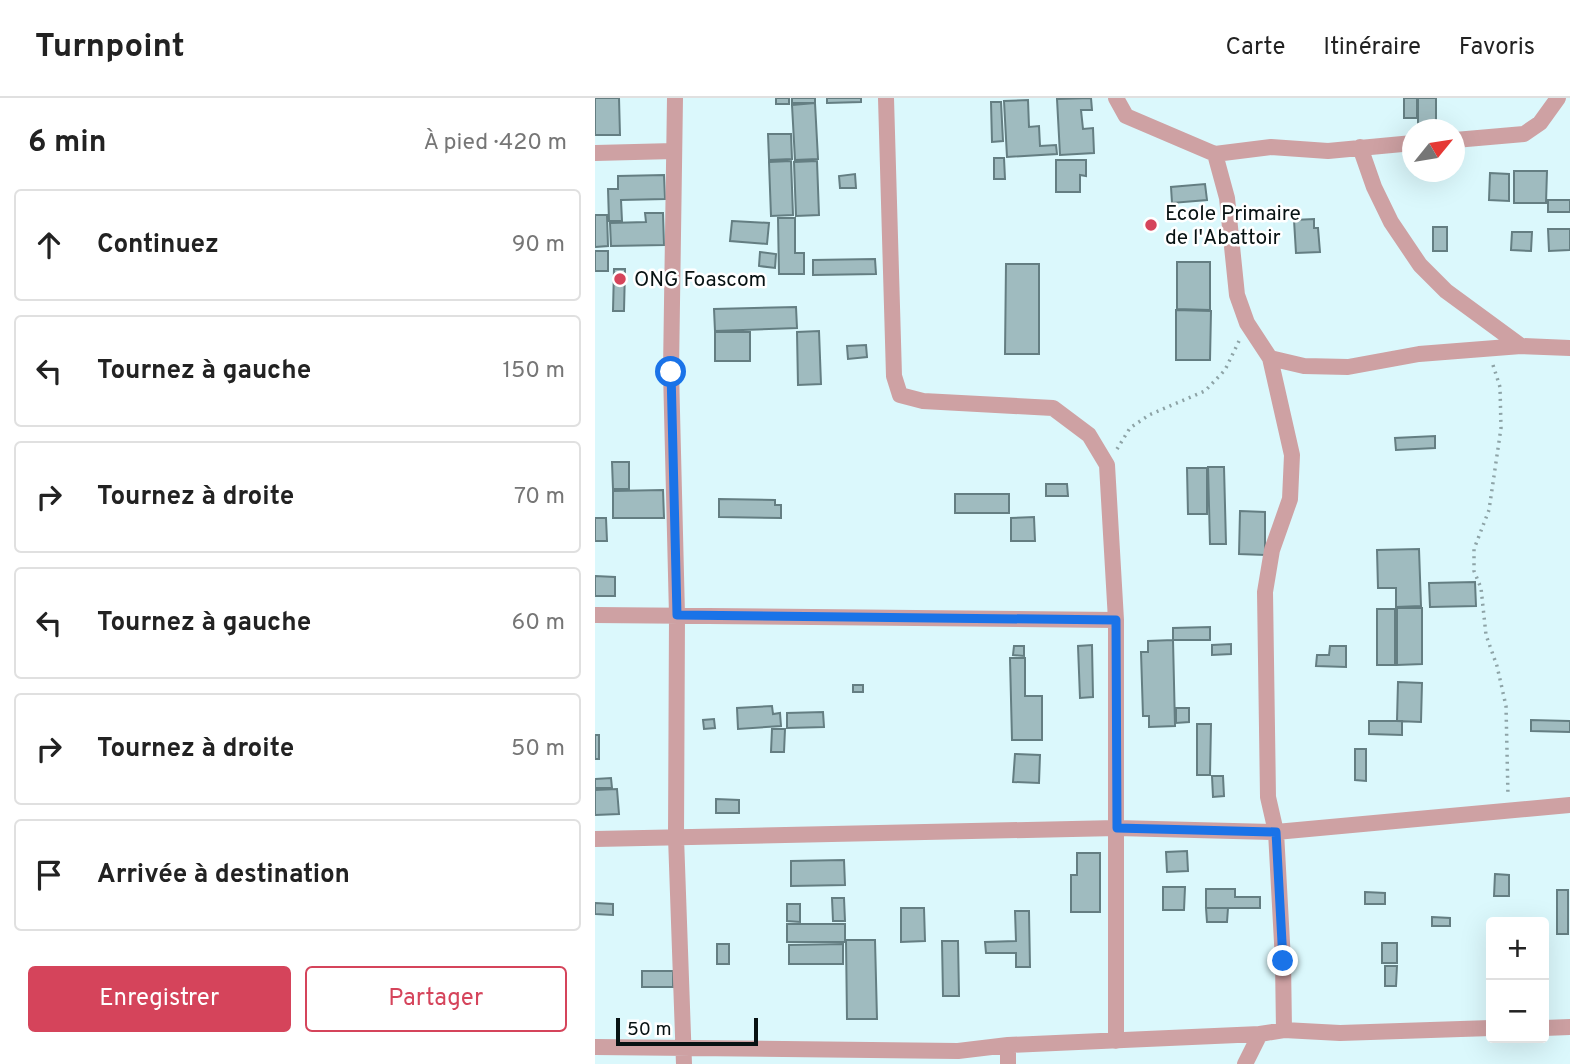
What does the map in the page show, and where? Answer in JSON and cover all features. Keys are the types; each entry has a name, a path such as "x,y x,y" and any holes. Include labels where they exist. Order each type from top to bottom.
{"street":[{"path":"675,98 671,372 677,615 676,837 684,1056"},
{"path":"886,98 894,376 899,395 923,401 1053,408 1089,435 1107,465 1116,620 1117,1041"},
{"path":"1116,98 1126,116 1215,154 1271,147 1328,151 1402,144"},
{"path":"1465,139 1524,134 1540,123 1558,98"},
{"path":"1360,147 1379,199 1420,265 1446,291 1521,346"},
{"path":"595,153 674,151"},
{"path":"1215,154 1227,198 1237,295 1247,323 1270,358 1292,455 1290,499 1272,550 1265,592 1268,797 1276,832 1284,1030"},
{"path":"1270,358 1304,366 1348,367 1419,354 1521,346 1570,348"},
{"path":"595,615 1116,620"},
{"path":"595,839 1117,828 1276,832 1570,805"},
{"path":"1549,1028 1570,1027"},
{"path":"595,1047 684,1056 958,1051 1008,1045 1260,1034 1284,1030 1340,1033 1486,1028"},
{"path":"1245,1064 1260,1034"},
{"path":"1008,1045 1008,1064"}],"path":[{"path":"1107,465 1129,428 1149,415 1205,391 1225,370 1247,323"},
{"path":"1488,349 1500,387 1501,428 1489,510 1474,549 1473,571 1481,587 1486,635 1497,666 1506,706 1509,811"}],"building":[{"path":"595,98 619,98 620,135 595,135"},
{"path":"776,98 789,98 789,104 776,104"},
{"path":"792,98 815,98 815,103 792,103"},
{"path":"827,98 861,98 861,102 827,103"},
{"path":"1091,98 1092,110 1081,110 1083,129 1093,128 1094,153 1060,155 1057,99"},
{"path":"1404,98 1417,98 1417,118 1404,118"},
{"path":"1418,98 1436,98 1436,119 1418,119"},
{"path":"1028,100 1029,127 1039,126 1040,146 1056,145 1057,154 1007,157 1004,101"},
{"path":"991,102 1001,102 1003,141 992,142"},
{"path":"815,103 818,159 795,160 792,105"},
{"path":"768,134 791,134 792,159 769,160"},
{"path":"994,158 1004,158 1005,179 994,179"},
{"path":"1056,160 1086,160 1086,176 1080,175 1080,192 1056,192"},
{"path":"791,161 793,215 771,216 769,162"},
{"path":"817,161 819,215 796,216 794,162"},
{"path":"1514,171 1547,171 1546,203 1514,203"},
{"path":"1490,173 1509,174 1509,201 1489,200"},
{"path":"855,174 856,188 840,188 839,176"},
{"path":"664,175 665,199 621,200 622,221 609,221 608,189 618,189 618,176"},
{"path":"1205,184 1207,200 1172,203 1171,187"},
{"path":"1548,200 1570,200 1570,212 1548,212"},
{"path":"645,213 663,213 664,245 611,246 610,223 646,222"},
{"path":"595,215 607,215 608,246 595,247"},
{"path":"778,218 795,218 795,253 804,253 804,274 779,274"},
{"path":"1314,219 1314,228 1318,228 1320,252 1296,253 1294,220"},
{"path":"732,221 769,223 767,244 730,241"},
{"path":"1433,227 1447,227 1447,251 1433,251"},
{"path":"1548,229 1570,229 1570,250 1549,251"},
{"path":"1512,232 1532,232 1531,251 1511,250"},
{"path":"595,251 608,251 608,271 595,271"},
{"path":"760,252 776,254 775,268 759,266"},
{"path":"875,259 876,274 813,275 813,260"},
{"path":"1177,262 1210,262 1210,310 1177,309"},
{"path":"1006,264 1039,264 1039,354 1005,354"},
{"path":"614,269 625,269 624,311 613,311"},
{"path":"796,307 797,328 715,331 714,309"},
{"path":"1176,310 1211,311 1210,360 1176,360"},
{"path":"819,331 821,384 798,385 797,332"},
{"path":"715,332 750,332 750,361 715,361"},
{"path":"866,345 867,357 848,359 847,346"},
{"path":"1435,436 1435,448 1396,450 1395,438"},
{"path":"612,462 629,462 629,489 613,489"},
{"path":"1208,467 1224,467 1226,544 1210,544"},
{"path":"1187,468 1207,468 1207,514 1188,514"},
{"path":"1046,484 1067,484 1068,496 1046,496"},
{"path":"663,490 664,518 613,518 613,491"},
{"path":"955,494 1009,494 1009,513 955,513"},
{"path":"719,499 775,500 775,505 781,505 781,518 719,517"},
{"path":"1240,511 1265,512 1265,555 1239,554"},
{"path":"1034,517 1035,541 1011,541 1011,518"},
{"path":"595,518 606,518 607,541 595,541"},
{"path":"1419,549 1421,606 1396,607 1396,588 1378,588 1377,550"},
{"path":"595,576 615,577 615,596 595,596"},
{"path":"1475,582 1476,606 1430,607 1429,583"},
{"path":"1397,608 1422,608 1422,664 1397,665"},
{"path":"1377,609 1395,609 1395,665 1377,665"},
{"path":"1210,627 1210,640 1173,640 1173,628"},
{"path":"1173,640 1175,726 1149,727 1149,716 1143,716 1141,652 1148,652 1148,641"},
{"path":"1231,644 1231,654 1212,655 1212,645"},
{"path":"1092,645 1093,697 1080,698 1078,646"},
{"path":"1014,646 1024,646 1024,656 1013,655"},
{"path":"1330,646 1346,646 1346,667 1316,666 1317,655 1329,655"},
{"path":"1010,658 1025,658 1025,696 1042,696 1042,740 1012,740"},
{"path":"1398,682 1422,683 1421,722 1397,721"},
{"path":"853,685 863,685 863,692 853,692"},
{"path":"772,706 773,714 780,713 781,726 738,729 737,708"},
{"path":"1176,708 1189,708 1189,722 1176,723"},
{"path":"823,712 824,727 787,728 787,713"},
{"path":"714,719 715,728 704,729 703,720"},
{"path":"1531,720 1570,721 1570,732 1531,731"},
{"path":"1369,721 1402,721 1402,735 1369,734"},
{"path":"1197,724 1211,724 1210,775 1197,775"},
{"path":"772,729 785,729 784,752 771,752"},
{"path":"595,735 599,735 599,759 595,759"},
{"path":"1355,749 1366,749 1366,781 1355,780"},
{"path":"1015,754 1040,755 1039,783 1013,782"},
{"path":"1212,776 1223,776 1224,796 1213,797"},
{"path":"611,778 612,788 595,788 595,779"},
{"path":"617,789 619,814 595,815 595,790"},
{"path":"716,799 739,800 739,813 716,813"},
{"path":"1187,851 1188,871 1167,872 1166,852"},
{"path":"1077,853 1100,853 1100,912 1071,912 1071,875 1077,875"},
{"path":"844,860 845,885 791,886 791,861"},
{"path":"1495,874 1509,875 1509,896 1494,896"},
{"path":"1163,887 1185,887 1184,910 1163,910"},
{"path":"1206,889 1235,889 1235,897 1260,897 1260,908 1206,908"},
{"path":"1557,890 1568,890 1568,934 1557,934"},
{"path":"1365,892 1385,893 1385,904 1365,904"},
{"path":"832,898 844,898 845,921 833,921"},
{"path":"595,903 613,904 613,915 595,914"},
{"path":"787,904 800,904 800,922 787,921"},
{"path":"901,908 924,908 925,941 901,942"},
{"path":"1206,908 1228,908 1227,922 1207,922"},
{"path":"1015,911 1029,911 1030,967 1016,967 1016,953 986,953 985,942 1016,941"},
{"path":"1432,917 1450,918 1450,926 1432,926"},
{"path":"787,924 845,924 845,942 787,942"},
{"path":"846,940 875,940 877,1019 847,1019"},
{"path":"942,941 958,941 959,996 943,996"},
{"path":"1382,943 1397,943 1397,963 1382,963"},
{"path":"717,944 729,944 729,964 717,964"},
{"path":"843,944 843,964 789,964 789,945"},
{"path":"1385,966 1397,966 1396,986 1385,986"},
{"path":"642,971 673,971 673,987 642,987"}],"place":[{"name":"Ecole Primaire de l'Abattoir","path":"1151,225"},
{"name":"ONG Foascom","path":"620,279"}],"route":[{"path":"671,372 677,615 1116,620 1114,657 1117,828 1276,832 1283,961"}]}
